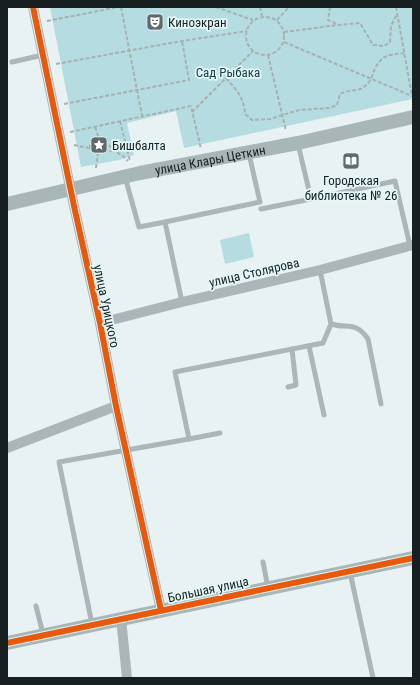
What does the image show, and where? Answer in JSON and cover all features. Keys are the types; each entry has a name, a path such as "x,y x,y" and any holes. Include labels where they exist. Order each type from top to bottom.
{"street":[{"name":"улица Урицкого","path":"33,7 70,190 100,323 116,406 162,610"},
{"name":"улица Клары Цеткин","path":"7,204 125,177 298,143 413,117"},
{"name":"улица Столярова","path":"100,323 182,302 320,270 412,245"},
{"path":"7,448 116,406"},
{"name":"Большая улица","path":"7,643 413,558"},
{"path":"121,618 127,678"}],"lane":[{"path":"12,62 43,55"},
{"path":"298,143 311,199"},
{"path":"125,177 139,227 165,222 260,202 249,153"},
{"path":"261,209 396,181 412,245"},
{"path":"165,222 182,302"},
{"path":"189,439 175,372 323,343 331,324 320,270"},
{"path":"331,324 358,328 364,332 368,339 381,404"},
{"path":"309,346 324,415"},
{"path":"288,387 296,385 292,350"},
{"path":"92,624 60,462 220,433"},
{"path":"262,562 268,588"},
{"path":"350,571 373,678"},
{"path":"36,606 43,635"}],"path":[{"path":"47,21 120,7 142,116"},
{"path":"216,7 253,20"},
{"path":"260,7 262,16"},
{"path":"277,20 289,7"},
{"path":"330,7 328,20 338,24"},
{"path":"284,42 412,96 396,7"},
{"path":"284,32 338,24 360,23 373,45 384,46 390,42 391,26 397,14"},
{"path":"262,16 270,16 277,20 282,25 284,32 284,42 278,51 268,55 260,55 253,51 248,46 246,39 248,26 253,20 262,16"},
{"path":"56,64 182,41 247,31"},
{"path":"64,104 190,80 182,41"},
{"path":"192,112 253,51"},
{"path":"226,78 238,92 244,103 244,114 252,120 270,119 299,110 330,108 337,105 340,94 346,90 357,90 365,87 371,79 378,62 383,57 390,54 404,53"},
{"path":"268,55 286,131"},
{"path":"70,132 191,106 201,148"},
{"path":"95,127 99,138 128,161 120,122"},
{"path":"90,148 93,141 99,138"},
{"path":"74,145 90,148 98,152 110,152 112,149"},
{"path":"96,168 98,152"}],"green space":[{"name":"Сад Рыбака","path":"50,7 413,7 413,99 184,148 176,111 127,123 134,155 119,160 81,167"},
{"path":"249,233 254,257 225,264 220,240"}],"cycle path":[{"path":"33,7 100,323 116,406 161,610"},
{"path":"7,643 413,558"}],"place":[{"name":"Киноэкран","path":"155,22"},
{"name":"Бишбалта","path":"99,145"},
{"name":"Городская библиотека № 26","path":"351,161"}]}
